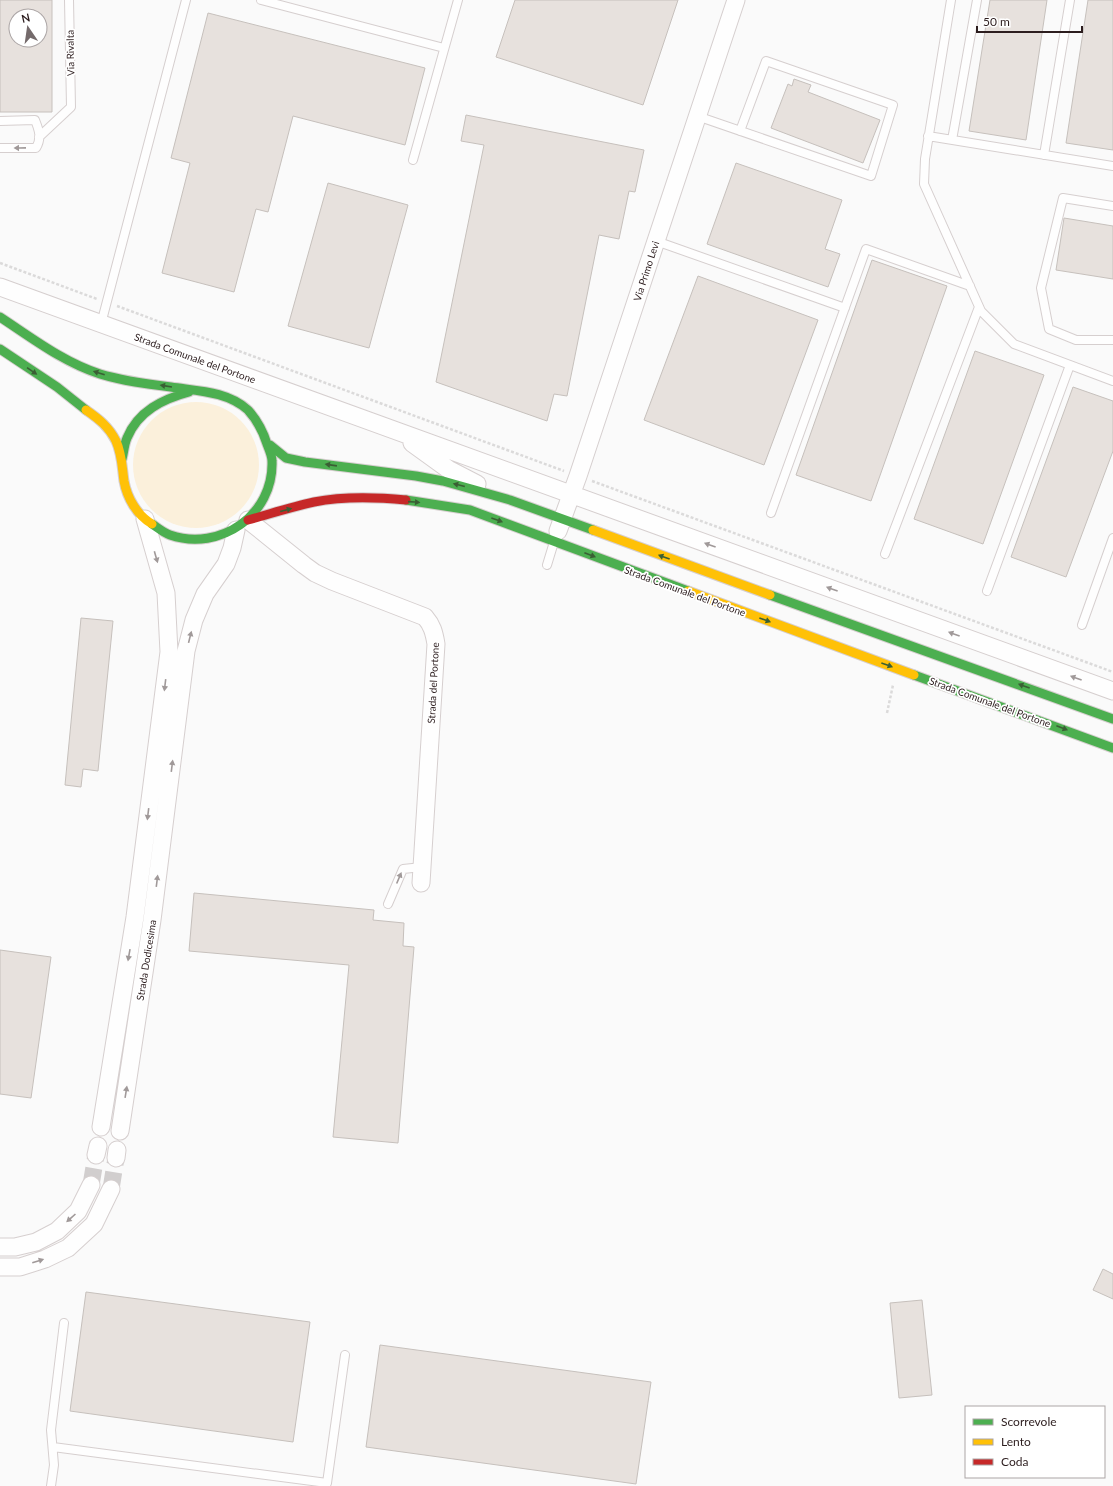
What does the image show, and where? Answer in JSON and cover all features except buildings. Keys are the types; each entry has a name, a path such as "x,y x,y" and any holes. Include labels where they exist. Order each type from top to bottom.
{"street":[{"name":"Via Primo Levi","path":"554,541 578,476 736,0"},
{"name":"Strada Comunale del Portone","path":"0,287 1113,691"},
{"name":"Strada Comunale del Portone","path":"0,318 64,358 99,373 130,381 222,394 242,405 258,421 270,445 272,466 270,484 261,505 242,525"},
{"name":"Strada Comunale del Portone","path":"0,349 57,387 106,426 112,433 122,459 125,486 137,511 162,532 182,539 196,540 215,538 242,525 323,501 347,498 375,498 425,502 470,510 890,667 1113,748"},
{"name":"Strada Comunale del Portone","path":"122,459 127,438 139,418 155,403 174,395 194,391"},
{"name":"Strada Comunale del Portone","path":"390,428 448,469 510,500"},
{"name":"Strada Comunale del Portone","path":"270,445 286,458 305,462 443,481 510,500 1113,719"},
{"name":"Strada Dodicesima","path":"101,1127 135,917 169,652 166,593 145,519"},
{"name":"Strada Dodicesima","path":"120,1131 152,920 186,651 194,620 205,594 226,564 242,525"},
{"name":"Strada del Portone","path":"242,525 316,573 332,581 425,617 431,623 436,644 421,875"},
{"path":"152,786 169,789"},
{"path":"0,1247 15,1248 36,1242 57,1230 78,1211 91,1185"},
{"path":"0,1267 20,1267 45,1259 68,1248 94,1224 111,1189"}],"lane":[{"name":"Via Rivalta","path":"39,137 71,107 69,0"},
{"path":"101,324 186,0"},
{"path":"261,0 444,48"},
{"path":"413,160 458,0"},
{"path":"951,0 928,136 924,184 981,311 1014,344 1113,381"},
{"path":"952,140 976,0"},
{"path":"1044,155 1070,0"},
{"path":"697,116 740,132 871,176 893,105 766,61 740,132"},
{"path":"0,121 35,120 40,131 39,143 36,148 0,148"},
{"path":"928,136 1113,166"},
{"path":"1113,206 1063,198 1041,288 1049,329 1076,340 1113,340"},
{"path":"656,241 845,308"},
{"path":"771,513 866,249 970,286"},
{"path":"885,554 979,307"},
{"path":"987,591 1070,365"},
{"path":"1082,625 1113,538"},
{"path":"547,565 554,541"},
{"path":"388,904 403,869 421,875"},
{"path":"51,1486 54,1465 51,1430 64,1323"},
{"path":"53,1447 327,1484 345,1355"}],"path":[{"path":"0,263 1113,672"},
{"path":"887,713 891,691"}],"shaded area":[{"path":"190,402 202,402 220,406 241,420 255,441 259,465 255,489 241,510 220,524 202,528 190,528 172,524 151,510 137,489 133,471 133,459 137,441 151,420 172,406"}],"tunnel":[{"path":"91,1185 96,1155"},
{"path":"111,1189 116,1158"}],"traffic: fast":[{"path":"0,317 48,349 86,369 126,380 221,395 240,404 248,410 254,418 264,435 272,457 270,480 264,498 254,513 240,525 225,533 207,538 189,539 170,535 152,524"},
{"path":"0,349 57,387 86,410"},
{"path":"122,459 127,438 138,420 152,408 170,398 189,392"},
{"path":"270,445 286,458 305,462 416,476 443,481 510,500 593,530"},
{"path":"406,500 470,510 688,591"},
{"path":"770,595 1113,719"},
{"path":"914,675 1113,748"}],"traffic: slow":[{"path":"86,410 103,424 116,441 122,461 125,487 130,500 137,511 152,524"},
{"path":"593,530 770,595"},
{"path":"688,591 914,675"}],"traffic: jam":[{"path":"248,520 297,506 325,500 360,498 406,500"}]}
